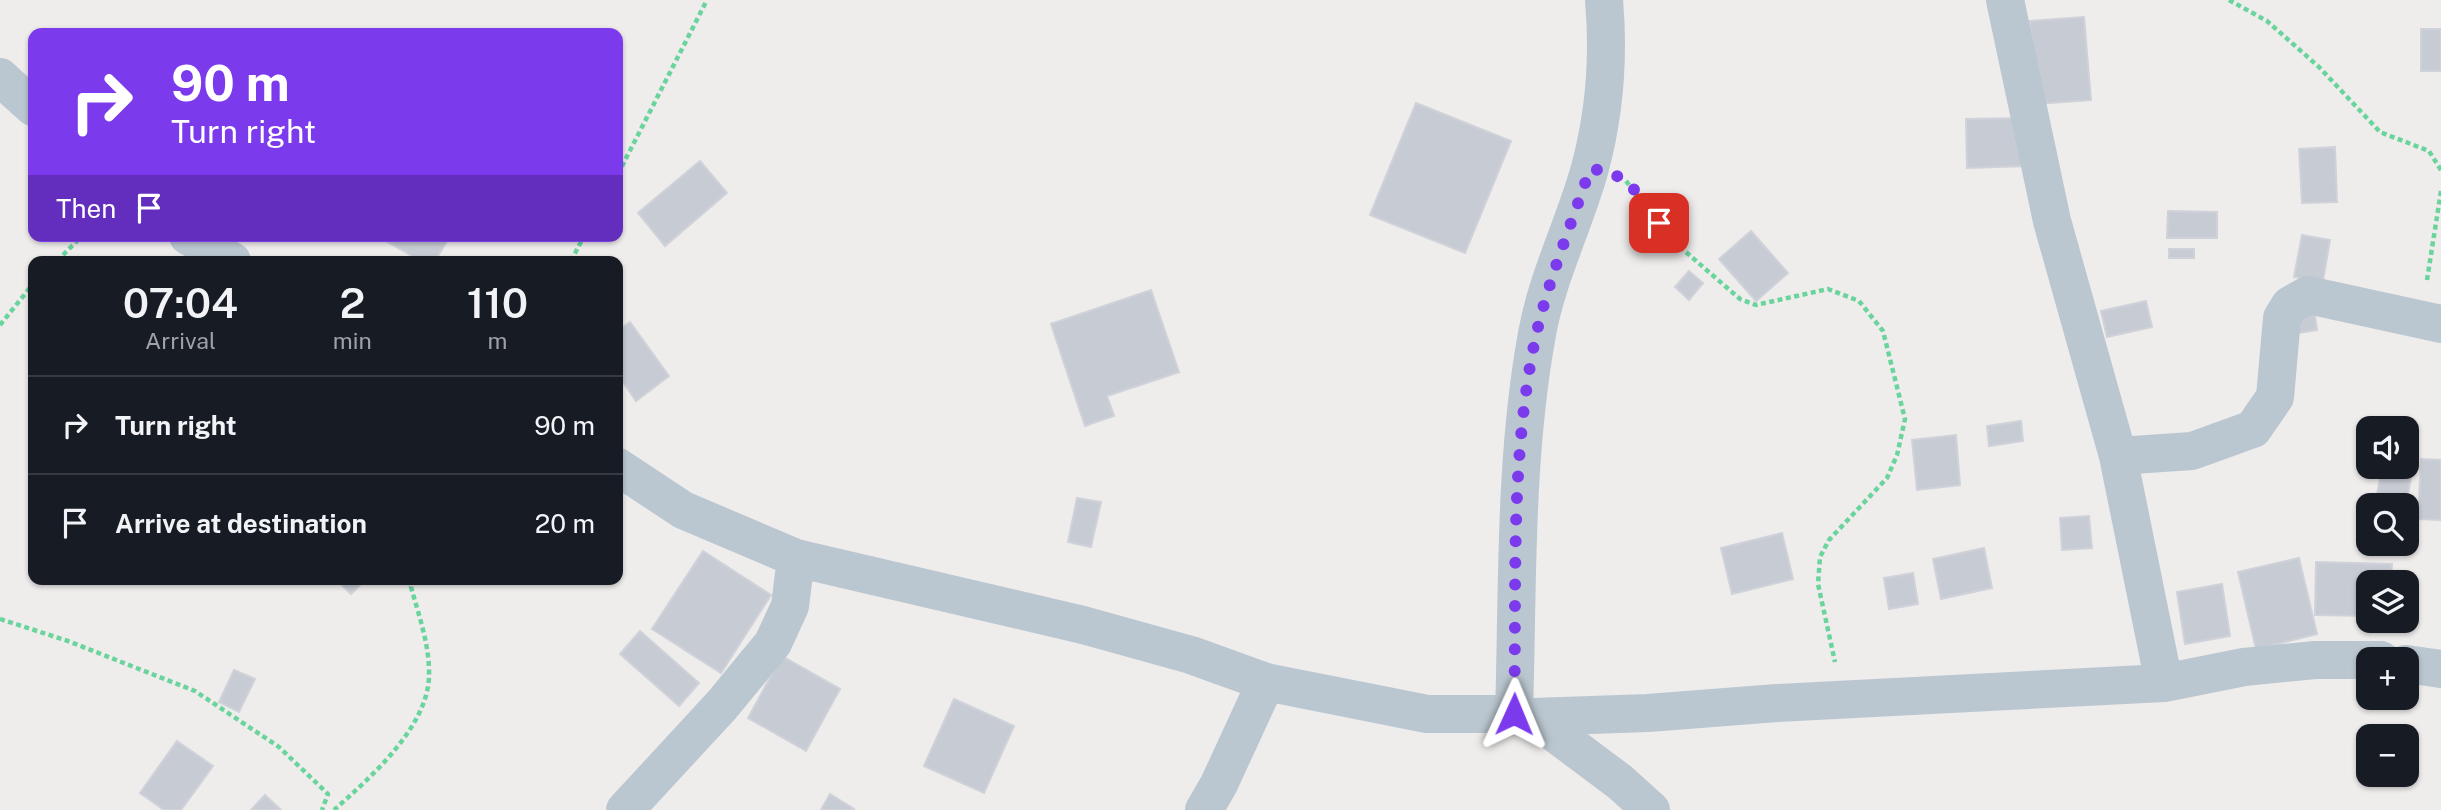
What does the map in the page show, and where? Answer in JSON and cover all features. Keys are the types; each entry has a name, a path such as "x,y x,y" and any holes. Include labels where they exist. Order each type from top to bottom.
{"street":[{"path":"1524,716 1515,540 1523,432 1537,331 1590,169 1602,116 1608,48 1604,0"},
{"path":"2005,0 2052,221 2118,456 2164,683"},
{"path":"0,77 28,102"},
{"path":"199,242 223,256"},
{"path":"2118,456 2192,451 2253,429 2275,397 2281,318 2290,305 2308,295 2431,321"},
{"path":"623,470 683,510 796,558 1083,625 1191,655 1266,682 1427,713 1524,716 2164,683 2244,667 2303,661 2356,660"},
{"path":"625,810 722,705 773,643 790,606 796,558"},
{"path":"2419,666 2441,669"},
{"path":"1204,810 1219,784 1266,682"},
{"path":"1524,716 1620,782 1651,810"}],"path":[{"path":"623,164 707,0"},
{"path":"2229,0 2267,21 2319,68 2380,132 2412,142 2437,158 2441,170"},
{"path":"2437,158 2441,153"},
{"path":"1590,169 1611,170 1622,176 1672,240 1740,299 1756,305 1828,289 1859,301 1882,331 1905,419 1897,455 1887,478 1829,540 1820,557 1818,584 1843,699"},
{"path":"2431,321 2441,191"},
{"path":"62,256 76,242"},
{"path":"0,325 28,290"},
{"path":"334,810 382,768 425,698 428,652 412,585"},
{"path":"0,619 68,641 195,691 279,747 309,774 328,794 322,810"}],"building":[{"path":"2084,17 2091,100 2036,104 2030,21"},
{"path":"2421,29 2441,29 2441,71 2421,71"},
{"path":"1416,103 1511,141 1465,253 1370,215"},
{"path":"2026,118 2028,166 1967,168 1966,119"},
{"path":"2335,147 2337,202 2302,203 2299,149"},
{"path":"700,161 727,193 665,246 638,213"},
{"path":"2168,211 2217,212 2217,238 2167,238"},
{"path":"1751,231 1788,273 1756,301 1719,259"},
{"path":"2302,235 2330,240 2323,281 2294,277"},
{"path":"388,242 446,242 438,256 412,256"},
{"path":"2169,249 2194,249 2194,258 2169,258"},
{"path":"1689,271 1703,283 1689,300 1675,287"},
{"path":"1151,290 1179,372 1107,396 1114,416 1085,426 1051,324"},
{"path":"2146,301 2152,327 2107,337 2101,311"},
{"path":"2314,309 2317,330 2292,334 2288,313"},
{"path":"630,322 669,376 636,401 623,382 623,327"},
{"path":"2021,421 2023,441 1989,446 1987,426"},
{"path":"1956,435 1960,485 1917,490 1912,440"},
{"path":"2421,459 2441,460 2441,520 2419,519"},
{"path":"2380,479 2411,479 2408,493 2377,493"},
{"path":"1077,498 1101,502 1091,547 1068,542"},
{"path":"2089,516 2092,548 2062,550 2060,518"},
{"path":"1782,533 1793,579 1732,594 1721,548"},
{"path":"1984,548 1992,588 1941,599 1933,559"},
{"path":"703,551 771,595 721,673 652,629"},
{"path":"2299,558 2317,634 2256,649 2238,572"},
{"path":"2316,562 2392,564 2392,570 2356,570 2356,616 2315,615"},
{"path":"1913,573 1918,604 1889,609 1884,578"},
{"path":"2222,584 2230,636 2185,644 2177,592"},
{"path":"342,585 360,585 351,594"},
{"path":"640,631 699,683 679,706 620,654"},
{"path":"782,656 840,689 806,751 748,718"},
{"path":"234,670 255,679 239,712 219,702"},
{"path":"954,699 1014,726 984,793 924,766"},
{"path":"177,741 213,766 181,810 164,810 140,793"},
{"path":"830,794 854,809 821,810"},
{"path":"265,795 281,810 251,810"}],"route":[{"path":"1514,714 1515,540 1523,432 1537,331 1590,169 1611,170 1622,176 1659,223"}]}
